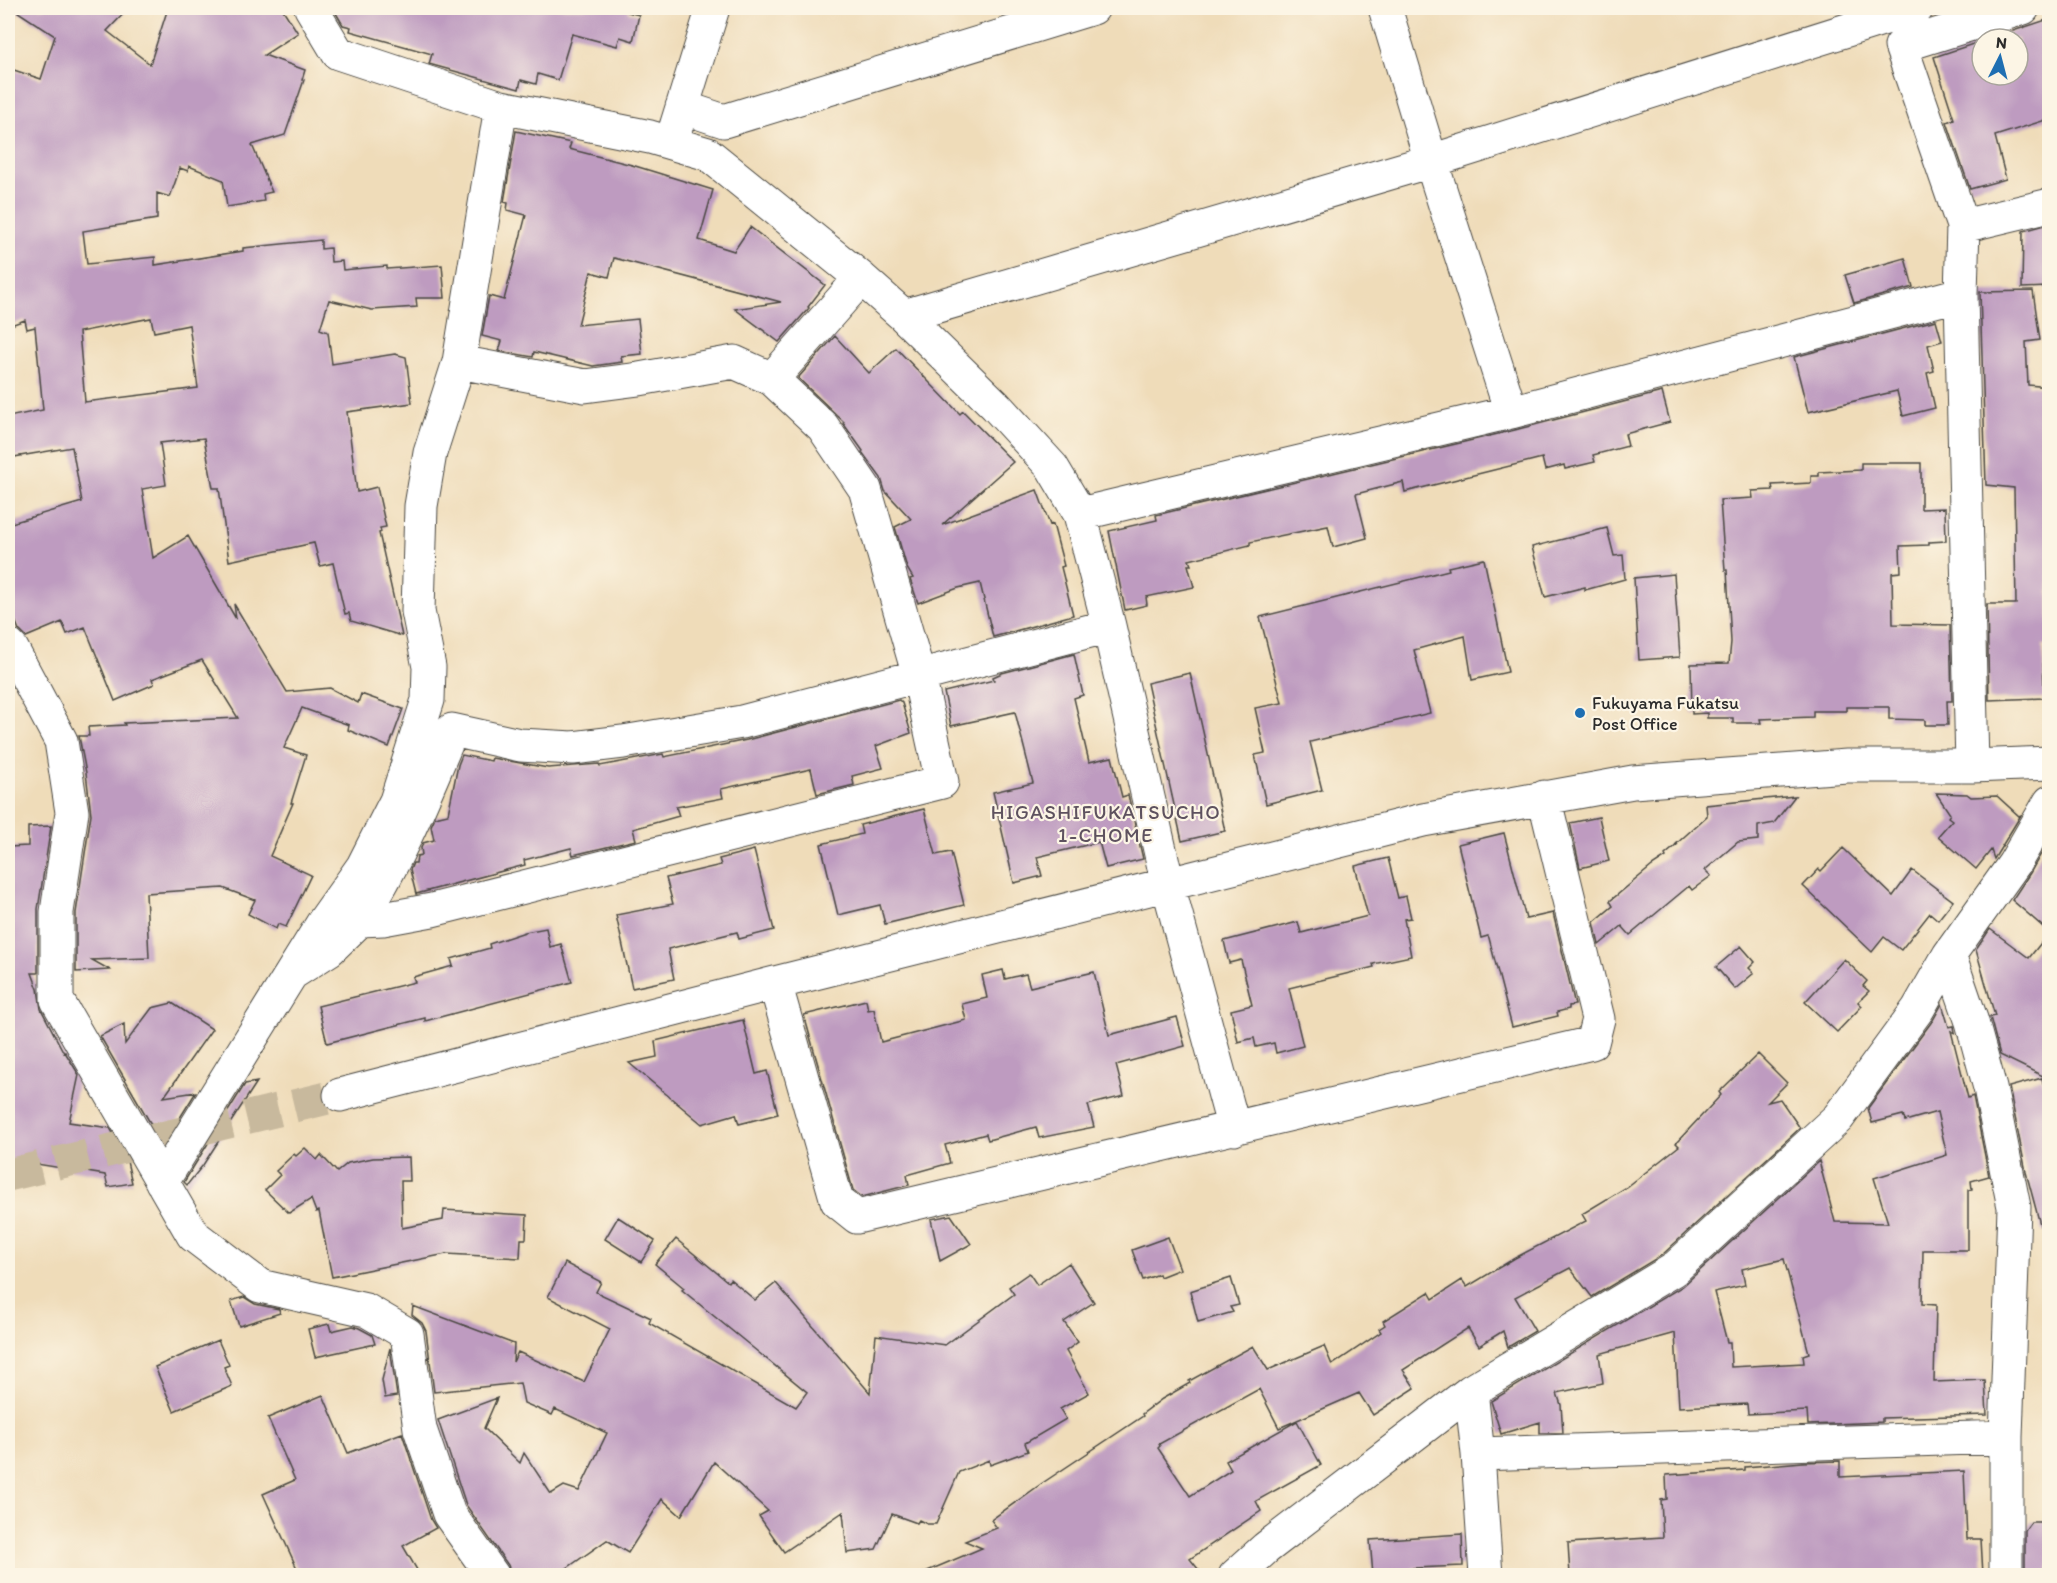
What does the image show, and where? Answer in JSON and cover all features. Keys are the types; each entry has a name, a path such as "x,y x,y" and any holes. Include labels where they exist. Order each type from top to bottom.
{"street":[{"path":"311,8 338,53 501,107 671,143 708,154 861,278 904,316 996,406 1052,467 1080,514 1109,627 1168,885 1234,1129"},
{"path":"671,143 713,8"},
{"path":"682,107 724,121 1093,8"},
{"path":"1385,8 1510,412"},
{"path":"904,316 1431,161 1899,19 2023,8"},
{"path":"1899,19 1963,226 1961,294 1972,766"},
{"path":"162,1182 324,921 363,866 396,801 428,700 429,667 417,611 421,506 430,453 459,362 501,107"},
{"path":"1963,226 2049,205"},
{"path":"772,379 861,278"},
{"path":"1080,514 1510,412 1961,294"},
{"path":"360,920 383,919 432,910 942,782 920,676 865,489 823,427 772,379 734,362 585,386 459,362"},
{"path":"294,972 330,949 360,920 384,883 414,820 452,730 520,745 573,748 623,742 742,722 1109,627"},
{"path":"8,645 61,741 72,812 57,912 57,1000 193,1234 260,1286 366,1310 407,1334 420,1429 449,1514 493,1575"},
{"path":"340,1095 1423,820 1633,782 1847,766 1972,766 2049,763"},
{"path":"775,983 837,1201 857,1217 1592,1044 1598,1019 1544,797"},
{"path":"1235,1575 1266,1548 1471,1391 1673,1270 1838,1118 1918,1009 1949,955 2014,864 2049,802"},
{"path":"1949,955 1972,1022 1990,1088 2014,1208 2006,1437 2006,1575"},
{"path":"1471,1391 1478,1454 1486,1575"},
{"path":"1478,1454 2006,1437"}],"building":[{"path":"12,8 129,8 107,31 150,64 168,8 282,8 298,33 264,55 305,70 302,80 304,80 285,135 252,145 272,192 263,194 264,201 227,207 223,180 189,166 188,171 180,168 170,197 157,193 157,219 83,231 87,264 155,257 155,265 243,251 243,248 321,240 321,249 330,248 331,262 342,261 343,270 442,265 445,298 416,298 417,307 372,310 329,300 320,329 328,332 332,364 395,354 406,357 412,403 347,412 357,492 377,487 386,527 380,528 379,533 402,636 351,621 349,613 345,614 333,563 320,566 314,543 229,561 219,488 213,488 204,438 160,443 166,485 142,489 153,558 188,536 236,619 234,604 287,692 330,688 358,703 361,694 403,709 389,747 348,730 349,725 302,708 284,748 306,755 291,803 293,803 270,856 311,875 286,927 278,924 276,929 248,914 255,900 223,888 146,893 149,958 92,960 110,970 76,972 76,913 91,814 79,736 89,736 88,727 125,725 124,723 238,718 202,660 152,679 154,684 115,701 85,627 67,634 62,622 26,637 19,630 15,620 8,623 8,524 82,502 72,447 8,458 8,417 43,410 35,327 27,329 25,320 8,326 8,68 41,79 55,36","holes":["151,318 154,332 189,325 198,388 85,402 79,332"]},
{"path":"333,8 630,8 628,12 639,15 633,41 620,37 617,46 572,34 558,80 538,74 536,84 521,80 519,89 429,64 432,54 350,31 351,27 343,25"},
{"path":"2049,19 2049,119 1995,136 2006,179 1970,189 1947,122 1954,119 1934,57 1970,45 1970,87 2030,87 2030,27 2025,27"},
{"path":"516,131 571,143 569,149 632,165 713,190 699,240 734,251 750,227 825,285 809,308 779,342 735,309 781,302 614,258 609,277 591,272 578,325 638,319 642,354 621,356 622,362 593,366 534,352 533,357 499,351 502,341 482,336 489,296 504,300 526,215 507,210 508,203 504,202"},
{"path":"2049,224 2049,284 2047,287 2022,288 2023,231"},
{"path":"1905,258 1913,287 1854,303 1845,275"},
{"path":"2033,291 2040,340 2026,342 2028,385 2049,387 2049,645 2043,645 2044,698 1989,700 1987,604 2016,604 2014,488 1986,485 1980,292"},
{"path":"1936,320 1942,341 1928,345 1934,371 1927,373 1935,408 1903,416 1897,391 1808,412 1794,357"},
{"path":"835,336 869,373 896,348 960,414 963,411 1013,462 942,525 1037,490 1050,525 1053,524 1073,615 993,637 980,583 958,588 918,603 910,579 913,578 907,568 895,527 911,519 885,491 881,478 844,422 798,378"},
{"path":"1662,392 1670,422 1625,434 1628,446 1593,455 1595,462 1565,469 1564,465 1545,470 1542,458 1405,492 1403,482 1356,494 1367,538 1333,547 1328,526 1250,542 1250,545 1189,560 1191,565 1188,565 1194,587 1146,597 1147,605 1125,610 1109,531 1157,520 1156,515 1515,430"},
{"path":"1861,463 1921,463 1921,509 1945,508 1946,541 1929,542 1929,545 1900,546 1901,572 1892,573 1893,624 1950,625 1952,701 1947,701 1948,725 1925,725 1925,720 1889,719 1889,707 1846,707 1846,711 1813,711 1813,717 1760,719 1761,723 1733,723 1733,718 1707,718 1707,713 1692,714 1691,664 1729,663 1731,642 1720,500 1753,498 1752,491 1773,490 1772,485 1811,483 1811,476 1819,476 1819,472 1861,470"},
{"path":"1607,528 1614,556 1623,555 1625,579 1585,590 1585,587 1545,597 1532,547"},
{"path":"1484,559 1508,672 1472,680 1465,636 1414,650 1430,713 1310,742 1322,790 1266,804 1255,755 1265,753 1255,708 1282,703 1260,617 1449,570 1448,567"},
{"path":"1674,574 1680,657 1639,660 1634,578"},
{"path":"1074,654 1083,695 1074,698 1089,762 1112,757 1122,797 1128,795 1143,859 1106,868 1099,842 1037,857 1042,876 1014,883 993,792 1033,783 1015,712 951,726 944,692 994,680 993,677 1002,673"},
{"path":"1190,673 1225,831 1182,841 1147,683"},
{"path":"899,700 911,733 876,746 883,768 852,776 854,785 817,794 811,769 721,789 723,798 676,807 679,816 633,829 636,840 573,855 571,848 524,860 525,865 416,894 410,870 413,863 416,863 417,856 422,855 423,843 434,840 431,826 435,817 448,814 462,755 548,768 599,764 600,766 663,754 664,757 747,740"},
{"path":"1936,793 1967,794 1971,797 1997,796 2019,816 2021,815 1994,859 1991,850 1976,869 1938,836 1952,820 1948,817 1950,814"},
{"path":"1795,796 1774,823 1758,826 1758,840 1738,842 1705,870 1711,876 1692,890 1689,886 1630,935 1622,926 1599,945 1594,922 1613,906 1610,901 1666,857 1665,855 1678,844 1675,845 1707,816 1706,805"},
{"path":"924,809 936,855 951,852 964,905 885,924 880,905 838,915 821,844 862,834 860,825"},
{"path":"1599,817 1609,861 1580,868 1570,823"},
{"path":"51,826 38,909 38,973 32,973 38,989 41,1009 64,1053 79,1075 69,1122 110,1128 126,1157 132,1183 108,1187 105,1175 37,1164 34,1183 8,1180 8,847 28,846 28,827"},
{"path":"1504,833 1526,919 1553,913 1575,1005 1557,1012 1558,1016 1512,1027 1489,938 1488,936 1481,938 1458,844"},
{"path":"2049,840 2049,932 2012,900"},
{"path":"1843,848 1893,896 1912,870 1953,901 1938,920 1930,913 1901,950 1884,937 1872,952 1803,886"},
{"path":"754,850 774,930 739,939 737,932 668,949 674,979 632,988 616,915 673,904 666,878 721,865 719,859"},
{"path":"1388,858 1398,898 1406,896 1411,918 1404,919 1411,956 1373,964 1374,967 1289,988 1303,1046 1276,1053 1274,1043 1256,1047 1254,1038 1238,1042 1231,1010 1252,1005 1241,960 1229,963 1224,941 1298,922 1301,933 1368,916 1355,866"},
{"path":"546,928 550,947 561,944 572,982 425,1021 425,1018 327,1043 318,1006 415,982 413,977 453,966 451,959 490,948 489,944 525,932"},
{"path":"1990,929 2029,958 2049,933 2049,1079 2000,1055 1990,1017 1995,1016 1976,950"},
{"path":"1741,946 1755,962 1749,968 1754,973 1735,989 1716,967"},
{"path":"1844,959 1867,981 1863,986 1869,991 1858,1002 1862,1006 1837,1032 1805,1002"},
{"path":"1003,970 1005,979 1026,974 1030,987 1094,972 1109,1035 1177,1017 1185,1046 1116,1065 1124,1096 1088,1105 1094,1127 1039,1138 1036,1127 988,1140 986,1134 945,1145 950,1163 907,1175 909,1185 862,1197 853,1190 804,1015 866,1000 868,1010 874,1009 881,1042 966,1020 962,1004 987,998 982,975"},
{"path":"172,1003 212,1029 164,1097 196,1092 163,1145 100,1036 124,1024 125,1044 152,1008"},
{"path":"1942,1004 1949,1027 1954,1026 1955,1033 1951,1031 1968,1098 1973,1096 1989,1176 1971,1181 1972,1189 1968,1190 1968,1250 1923,1250 1922,1304 1936,1305 1934,1382 1985,1380 1987,1415 1882,1418 1882,1422 1808,1425 1807,1411 1748,1414 1747,1404 1679,1407 1675,1333 1599,1354 1603,1383 1557,1393 1561,1405 1563,1433 1540,1433 1540,1422 1501,1434 1491,1401 1683,1286 1819,1161 1835,1222 1888,1223 1874,1178 1947,1155 1937,1112 1905,1121 1903,1115 1872,1123 1868,1108 1933,1020","holes":["1784,1259 1809,1353 1803,1355 1804,1363 1731,1367 1730,1342 1727,1342 1714,1292 1745,1285 1742,1269"]},
{"path":"743,1020 756,1074 767,1071 778,1114 739,1124 736,1114 702,1124 629,1063 657,1057 655,1041"},
{"path":"1758,1054 1787,1083 1768,1102 1780,1099 1800,1128 1662,1255 1592,1297 1570,1268 1515,1297 1535,1331 1508,1347 1503,1331 1479,1346 1468,1328 1403,1370 1415,1388 1373,1415 1359,1393 1279,1428 1259,1389 1159,1444 1158,1448 1190,1496 1231,1470 1226,1461 1297,1421 1321,1465 1256,1501 1261,1511 1190,1559 1203,1575 918,1575 982,1548 965,1541 997,1528 991,1520 1041,1484 1143,1416 1142,1414 1162,1399 1190,1383 1189,1381 1253,1346 1268,1370 1324,1346 1332,1365 1381,1332 1379,1329 1385,1325 1383,1321 1429,1292 1433,1299 1462,1280 1467,1287 1515,1258 1586,1221 1582,1214 1627,1187 1679,1146 1676,1143 1721,1095 1719,1092"},
{"path":"2042,1078 2049,1107 2049,1231 2042,1232 2026,1172 2009,1087"},
{"path":"257,1082 203,1165 187,1185 184,1182 245,1084"},
{"path":"305,1148 317,1160 321,1155 337,1172 348,1163 373,1158 409,1157 410,1181 401,1181 402,1228 443,1220 444,1210 527,1215 526,1239 521,1239 520,1258 446,1254 332,1277 319,1211 316,1212 311,1199 289,1213 265,1190 280,1175 276,1171 294,1154 296,1156"},
{"path":"951,1215 971,1244 940,1261 931,1219"},
{"path":"618,1217 655,1241 641,1262 605,1239"},
{"path":"1168,1237 1180,1269 1160,1277 1159,1274 1143,1280 1132,1250"},
{"path":"676,1239 728,1282 730,1279 755,1300 776,1283 870,1393 876,1335 945,1345 1014,1294 1009,1287 1029,1273 1037,1285 1069,1263 1094,1302 1064,1322 1078,1342 1066,1351 1089,1393 1060,1409 1066,1419 1025,1443 1028,1451 990,1465 989,1460 959,1472 936,1524 927,1524 919,1520 917,1523 892,1514 876,1549 847,1553 843,1512 784,1552 759,1516 768,1511 714,1462 681,1516 662,1499 628,1553 607,1540 557,1575 512,1575 508,1565 466,1505 438,1420 497,1398 484,1428 520,1463 524,1453 551,1494 564,1486 579,1491 607,1433 555,1409 552,1415 524,1403 520,1383 434,1392 426,1331 422,1323 412,1315 413,1306 514,1344 513,1362 518,1352 584,1382 610,1329 548,1297 565,1263 601,1282 596,1292 651,1318 649,1323 796,1407 807,1392 682,1290 684,1288 655,1264"},
{"path":"1231,1278 1239,1305 1230,1307 1233,1312 1198,1322 1190,1291"},
{"path":"244,1297 255,1304 279,1309 280,1313 239,1326 231,1301"},
{"path":"329,1324 331,1331 353,1326 359,1328 372,1335 375,1344 315,1357 308,1329"},
{"path":"218,1340 229,1365 224,1367 232,1386 174,1411 155,1367"},
{"path":"390,1348 397,1396 385,1398 382,1380"},
{"path":"323,1395 348,1453 402,1433 431,1520 436,1528 403,1546 420,1575 300,1575 263,1494 295,1480 268,1418"},
{"path":"1840,1461 1840,1477 1964,1471 1967,1539 1981,1539 1983,1575 1570,1575 1568,1543 1663,1537 1661,1500 1667,1499 1666,1475 1745,1470 1745,1467 1803,1462"},
{"path":"2031,1522 2049,1522 2049,1575 2025,1575 2025,1530"},
{"path":"1462,1534 1463,1566 1413,1568 1413,1574 1373,1575 1370,1540"}],"tunnel":[{"path":"8,1175 340,1095"}],"place":[{"name":"Fukuyama Fukatsu Post Office","path":"1580,713"}],"district":[{"name":"HIGASHIFUKATSUCHO 1-CHOME","path":"1106,824"}]}
